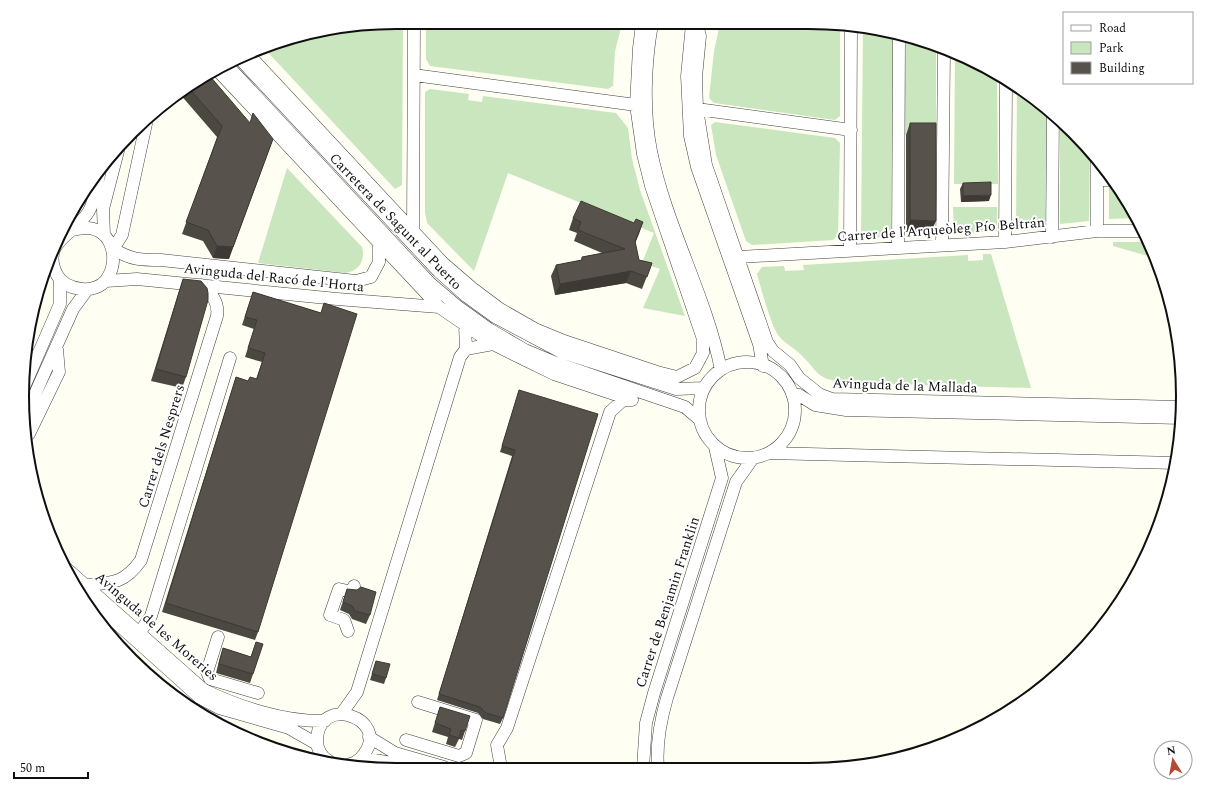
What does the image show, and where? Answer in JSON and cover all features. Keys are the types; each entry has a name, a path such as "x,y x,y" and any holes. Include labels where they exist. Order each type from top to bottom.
{"street":[{"path":"413,231 414,29"},
{"path":"641,29 638,48 636,105 643,154 651,186 721,370"},
{"path":"252,59 443,263 472,288 500,309 535,329 564,342 646,369 677,376 695,368 703,353 704,339 702,321 651,150 647,106 648,45 651,29"},
{"name":"Avinguda de la Mallada","path":"692,29 687,76 690,136 697,167 764,366"},
{"name":"Avinguda de la Mallada","path":"698,29 700,36 696,77 697,109 706,165 758,311 767,342 773,351 790,365 799,378 819,394 832,399 1176,407"},
{"path":"850,250 851,32"},
{"path":"898,248 899,41"},
{"path":"942,245 944,55"},
{"name":"Carretera de Sagunt al Puerto","path":"243,63 438,272 466,296 495,317 561,352 676,389 704,388"},
{"name":"Carretera de Sagunt al Puerto","path":"231,69 430,282 458,306 489,329 525,350 556,363 685,407 699,418"},
{"path":"221,74 438,307 493,344 554,374 632,400"},
{"path":"414,75 636,105"},
{"path":"1005,242 1006,86"},
{"path":"697,109 851,130"},
{"path":"1052,237 1053,122"},
{"path":"113,249 122,235 145,128"},
{"path":"52,268 60,280 72,288 87,290 98,287 106,281 114,267 113,249 104,235 103,209 116,159"},
{"path":"1097,169 1097,231"},
{"path":"1097,180 1105,180"},
{"path":"67,234 82,221 90,209 96,185"},
{"path":"72,230 89,228 104,235"},
{"name":"Carrer de l'Arqueòleg Pío Beltrán","path":"739,257 1005,242 1097,231 1136,231"},
{"name":"Avinguda del Racó de l'Horta","path":"113,249 128,258 139,260 161,260 356,281 371,277 379,262 379,244"},
{"name":"Avinguda del Racó de l'Horta","path":"106,281 137,279 438,307"},
{"path":"30,373 60,304 60,280"},
{"name":"Carrer dels Nesprers","path":"87,585 111,584 132,573 141,560 217,316 218,308 212,293 201,285"},
{"path":"29,407 57,348 73,309 87,290"},
{"path":"751,324 758,311"},
{"path":"342,714 357,692 458,363 460,357 466,349 466,325"},
{"path":"466,349 493,344"},
{"path":"31,430 59,372 57,348"},
{"path":"140,632 151,616 230,358"},
{"path":"742,363 764,366 781,377 792,394 794,408 790,429 778,446 768,453 752,458 733,456 715,447 705,434 699,418 699,403 704,388 721,370 742,363"},
{"path":"646,369 656,382"},
{"path":"500,763 497,746 507,728 610,412 623,400 632,400 648,394"},
{"path":"792,394 799,395 815,405 848,410 1175,418"},
{"path":"848,410 864,400"},
{"name":"Carrer de Benjamin Franklin","path":"643,763 646,723 654,693 722,478 715,447"},
{"path":"768,453 1170,463"},
{"name":"Carrer de Benjamin Franklin","path":"658,763 659,726 667,698 736,482 752,458"},
{"name":"Avinguda de les Moreries","path":"76,576 204,690 222,698 292,720 324,721"},
{"path":"348,631 344,620 330,615 339,589 352,592 354,586"},
{"name":"Avinguda de les Moreries","path":"92,601 200,698 219,708 289,728 317,744"},
{"path":"218,637 207,672 210,679 258,693"},
{"path":"357,692 359,719"},
{"path":"406,740 459,756 466,753 476,720 418,702"},
{"path":"323,756 320,753 317,744 317,736 324,721 330,717 348,714 359,719 367,730 369,737 369,744 362,758 358,761"},
{"path":"369,737 395,753 430,763"},
{"path":"362,758 391,763"}],"green space":[{"path":"403,29 402,185 395,189 268,52 324,36 348,32"},
{"path":"426,29 621,29 615,51 613,86 608,89 430,66 426,59"},
{"path":"719,29 840,31 840,116 835,120 714,103 709,98 714,51"},
{"path":"863,33 893,39 891,236 861,239"},
{"path":"906,43 936,52 936,135 904,135"},
{"path":"955,60 997,81 998,184 954,184"},
{"path":"430,89 469,94 468,100 482,102 483,96 616,113 628,128 632,159 640,190 685,316 643,308 660,269 642,263 654,233 508,173 474,271 427,223 425,212 425,92"},
{"path":"1017,94 1047,117 1045,226 1016,228"},
{"path":"715,122 835,138 840,143 838,235 833,240 752,245 746,241 716,155 711,125"},
{"path":"1060,128 1090,160 1089,221 1060,224"},
{"path":"287,168 362,247 363,257 357,268 345,273 258,263"},
{"path":"1109,187 1110,187 1130,218 1109,219"},
{"path":"953,207 997,207 997,231 954,234"},
{"path":"1113,242 1142,242 1148,256 1113,246"},
{"path":"983,254 991,254 1031,388 850,383 830,380 819,374 799,353 778,335 769,315 757,274 762,267 784,266 785,271 804,270 803,265 968,255 968,261 983,260"}],"building":[{"path":"212,78 250,123 253,113 273,139 233,247 217,246 208,230 186,222 222,126 192,91"},
{"path":"910,123 936,123 936,221 910,220"},
{"path":"991,182 991,195 963,196 963,183"},
{"path":"581,201 634,223 636,219 643,222 635,241 639,260 652,263 647,277 631,271 560,284 556,265 582,260 582,257 625,249 578,230 581,222 573,218"},
{"path":"183,279 201,281 207,288 208,293 208,300 186,377 156,369"},
{"path":"253,292 321,313 324,303 357,314 258,632 166,603 236,377 248,381 250,377 257,379 265,353 248,348 257,320 245,317"},
{"path":"519,390 598,414 503,718 486,713 480,707 439,694 515,450 502,446"},
{"path":"361,587 376,592 370,615 355,611 352,606 343,602 347,589 357,590"},
{"path":"256,642 263,644 253,674 219,664 223,648 251,657"},
{"path":"376,661 390,664 386,678 372,674"},
{"path":"440,707 470,716 465,731 461,730 459,738 449,735 451,729 435,723"}]}
